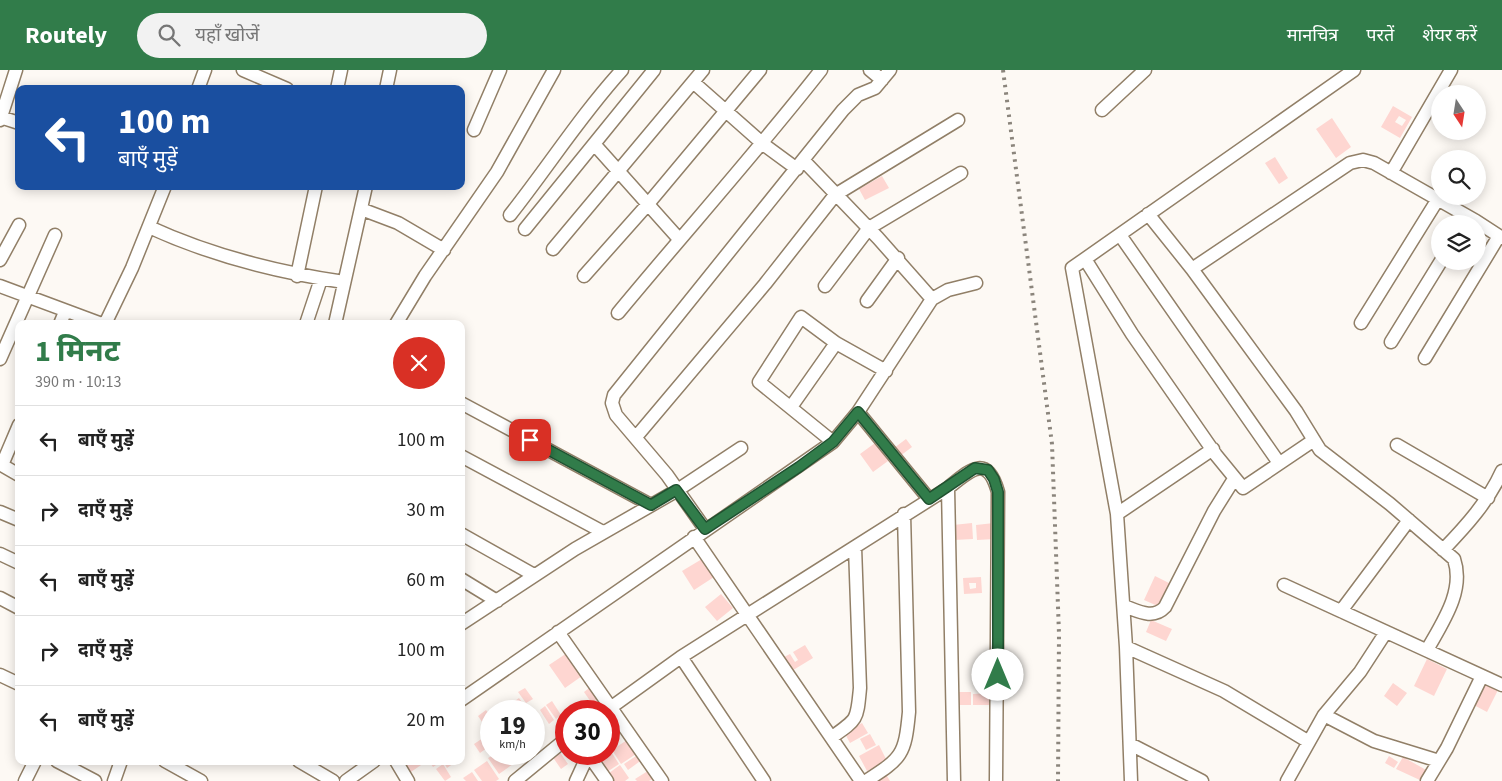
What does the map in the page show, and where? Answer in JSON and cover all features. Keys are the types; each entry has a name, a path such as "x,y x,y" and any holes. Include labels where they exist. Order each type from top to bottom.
{"street":[{"path":"15,122 0,118 16,70"},
{"path":"199,85 205,70"},
{"path":"243,70 278,85"},
{"path":"338,85 341,70"},
{"path":"387,85 390,70"},
{"path":"474,130 500,70"},
{"path":"399,320 497,172 554,70"},
{"path":"510,215 563,147 583,115 622,70"},
{"path":"525,229 654,70"},
{"path":"553,248 703,70"},
{"path":"584,276 648,204 760,70"},
{"path":"618,314 679,239 763,144 821,70"},
{"path":"705,529 636,437 616,415 612,402 614,395 851,101 875,88 886,75 870,70"},
{"path":"1102,110 1145,70"},
{"path":"1131,781 1124,606 1117,514 1072,268 1354,70"},
{"path":"1392,174 1451,70"},
{"path":"693,82 763,144 800,165 835,195 898,258 932,299"},
{"path":"636,437 766,284 835,195 958,120"},
{"path":"595,145 679,239"},
{"path":"1192,269 1350,163 1368,162 1431,196"},
{"path":"825,286 869,228 961,173"},
{"path":"106,320 149,227 163,190"},
{"path":"296,276 315,190"},
{"path":"336,320 365,190"},
{"path":"1361,323 1435,205"},
{"path":"1445,205 1459,215"},
{"path":"361,209 398,223 444,250"},
{"path":"1148,214 1192,269 1296,411 1320,450 1409,520 1454,559 1457,566 1455,594 1448,612 1427,650"},
{"path":"0,260 19,225"},
{"path":"149,227 204,251 296,276 344,282"},
{"path":"1425,358 1500,237 1486,230"},
{"path":"17,320 55,235"},
{"path":"1120,235 1279,463"},
{"path":"867,301 898,258"},
{"path":"1085,260 1132,334 1212,449 1243,488 1314,440"},
{"path":"1391,342 1435,270"},
{"path":"307,320 321,279"},
{"path":"465,697 833,442 858,412 932,299 958,287 976,283"},
{"path":"0,286 27,297 63,318 77,320"},
{"path":"833,442 758,382 801,317 836,343 886,371"},
{"path":"0,359 15,325"},
{"path":"791,408 836,343"},
{"path":"465,405 651,505"},
{"path":"858,412 929,499"},
{"path":"15,434 1,465 15,474"},
{"path":"1397,445 1488,498"},
{"path":"465,621 534,575 676,490 740,448"},
{"path":"1117,514 1212,449"},
{"path":"465,458 603,532"},
{"path":"620,701 682,657 904,514 948,488 975,468 983,468 988,470 994,479 998,492 996,781"},
{"path":"1443,550 1470,522 1488,498 1502,472"},
{"path":"1124,606 1152,614 1160,612 1165,607 1214,511 1234,479"},
{"path":"948,488 954,781"},
{"path":"0,512 15,518"},
{"path":"866,781 899,758 907,734 909,712 904,514"},
{"path":"1341,611 1409,520"},
{"path":"465,536 534,575"},
{"path":"694,537 861,781"},
{"path":"832,737 855,721 858,712 860,688 855,547"},
{"path":"0,554 15,560"},
{"path":"465,581 497,600"},
{"path":"1284,585 1502,685"},
{"path":"0,598 15,606"},
{"path":"558,632 602,700"},
{"path":"1287,781 1324,714 1360,672 1386,632"},
{"path":"1126,647 1224,691 1309,742"},
{"path":"682,657 764,781"},
{"path":"0,675 15,682"},
{"path":"1427,781 1482,676"},
{"path":"1324,714 1374,741 1439,761"},
{"path":"620,726 662,781"},
{"path":"1130,744 1202,781"},
{"path":"515,781 555,748"},
{"path":"25,781 33,765"},
{"path":"65,765 95,781"},
{"path":"114,781 120,765"},
{"path":"172,765 201,781"},
{"path":"306,765 332,781"},
{"path":"346,781 368,765"},
{"path":"398,765 408,781"},
{"path":"576,781 583,765"},
{"path":"596,765 607,781"}],"building":[{"path":"1393,106 1412,117 1400,138 1381,127","holes":["1399,116 1406,120 1402,126 1395,122"]},
{"path":"1332,118 1351,147 1336,158 1316,129"},
{"path":"1275,157 1288,178 1279,184 1265,163"},
{"path":"882,176 889,188 865,200 859,189"},
{"path":"906,439 912,447 900,456 894,448"},
{"path":"875,443 888,461 873,472 860,454"},
{"path":"972,523 973,539 954,540 953,525"},
{"path":"994,523 995,539 977,540 976,525"},
{"path":"702,559 714,577 694,590 682,571"},
{"path":"1155,576 1171,584 1160,607 1144,600"},
{"path":"981,577 982,593 964,594 963,578","holes":["969,583 976,583 976,588 970,589"]},
{"path":"721,594 733,608 717,621 705,607"},
{"path":"1151,620 1172,629 1166,641 1146,632"},
{"path":"805,645 813,658 790,672 782,658 790,654 795,662 798,660 793,652"},
{"path":"567,653 582,676 565,688 549,665"},
{"path":"1427,659 1447,669 1434,696 1414,686"},
{"path":"1484,680 1499,688 1487,712 1472,704"},
{"path":"1393,683 1407,693 1397,706 1384,696"},
{"path":"593,685 603,700 590,700 584,692"},
{"path":"525,688 533,699 524,700 518,692"},
{"path":"953,692 971,692 971,705 953,705"},
{"path":"993,693 993,705 973,705 973,694"},
{"path":"552,701 555,706 555,718 546,705"},
{"path":"545,706 554,720 549,724 545,718"},
{"path":"862,723 868,733 850,743 844,732"},
{"path":"870,734 876,745 866,750 860,739"},
{"path":"630,738 639,752 621,764 620,745"},
{"path":"480,740 480,753 474,744"},
{"path":"879,745 887,761 867,771 859,756"},
{"path":"639,754 643,759 628,770 624,764"},
{"path":"1389,756 1398,762 1394,768 1385,763"},
{"path":"1403,757 1428,771 1422,781 1396,769"},
{"path":"405,765 421,765 405,776 400,768"},
{"path":"444,765 451,777 445,781 436,769"},
{"path":"481,765 490,765 499,779 496,781 482,781 474,770"},
{"path":"493,765 512,765 499,774"},
{"path":"558,765 567,765 561,769"},
{"path":"598,765 618,765 604,774"},
{"path":"620,765 629,778 625,781 609,781 605,776"},
{"path":"651,769 656,777 649,781 637,781 635,779"},
{"path":"884,771 890,781 869,781"},
{"path":"472,772 478,781 466,781 463,778"}],"railway":[{"path":"1003,70 1052,444 1059,634 1058,781"}],"route":[{"path":"530,440 651,505 676,490 705,529 799,467 833,442 858,412 929,499 975,468 988,470 994,479 998,492 998,675"}]}
